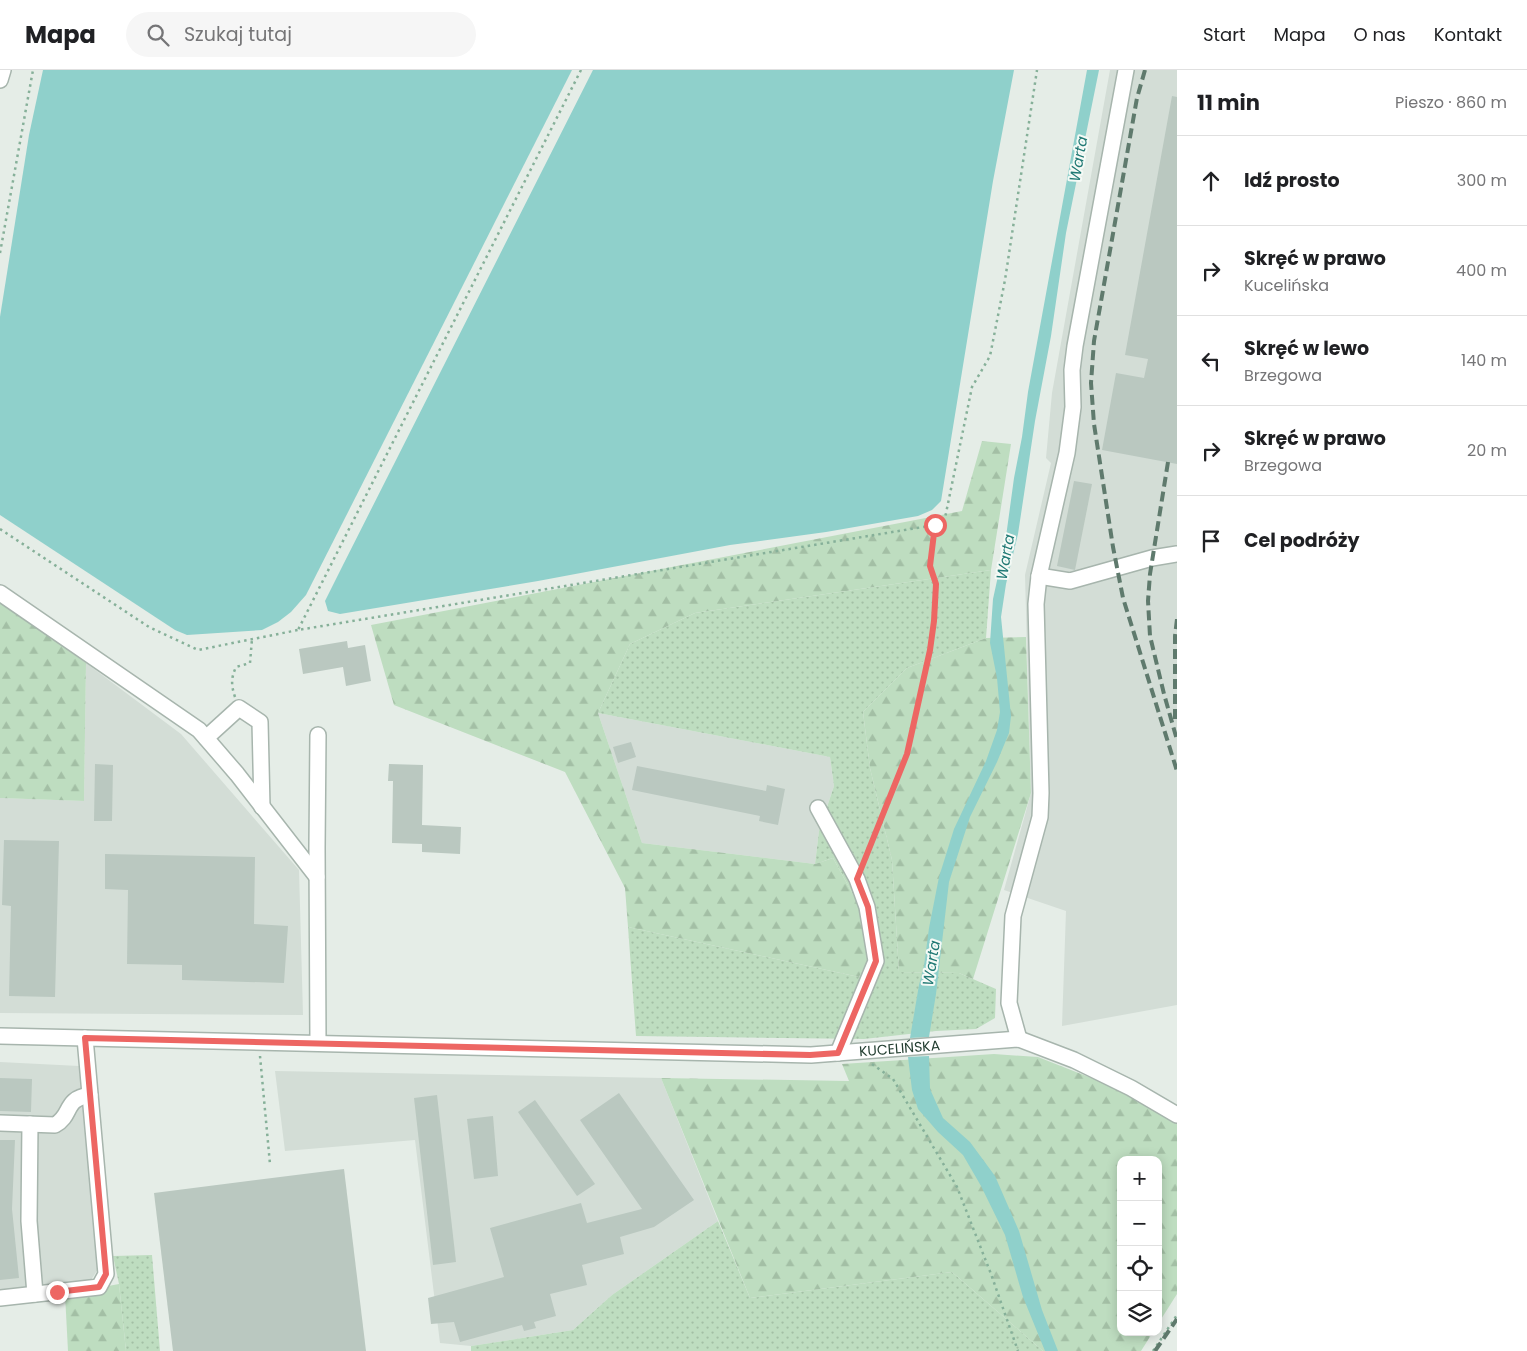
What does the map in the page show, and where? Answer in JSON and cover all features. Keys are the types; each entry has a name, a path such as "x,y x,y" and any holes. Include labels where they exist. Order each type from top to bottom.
{"street":[{"path":"0,80 3,70"},
{"path":"1126,70 1074,346 1072,370 1073,407 1067,452 1039,576 1036,604 1040,817 1013,916 1009,1003 1019,1039 1074,1060 1131,1088 1177,1115"},
{"path":"1039,576 1070,581 1152,558 1177,554"},
{"path":"0,593 200,730 317,877"},
{"path":"206,738 239,708 260,722 262,807"},
{"path":"318,734 318,1043"},
{"path":"818,808 857,879 868,907 876,961 838,1053"},
{"name":"KUCELIŃSKA","path":"0,1036 810,1055 1019,1039"},
{"path":"0,1298 99,1287 106,1274 85,1038"},
{"path":"0,1123 55,1125 60,1122 74,1100 90,1095"},
{"path":"30,1124 29,1221 35,1294"}],"path":[{"path":"0,253 33,70"},
{"path":"298,630 581,70"},
{"path":"0,529 148,627 198,650 298,630 935,525 945,518 972,387 990,356 1005,280 1037,70"},
{"path":"857,879 907,754 930,650 936,584 930,566 935,525"},
{"path":"239,708 232,688 231,677 236,667 250,663 252,639"},
{"path":"259,1042 270,1164"},
{"path":"854,1051 893,1079 957,1187 992,1274 1018,1351"},
{"path":"1153,1351 1177,1315"}],"shaded area":[{"path":"1110,70 1177,70 1177,1005 1062,1026 1066,911 1004,890 1031,793 1025,575 1051,463 1046,458 1052,393"},
{"path":"86,663 181,734 299,870 303,1015 0,1013 0,798 84,801"},
{"path":"598,713 830,757 834,786 819,831 815,864 642,843"},
{"path":"0,1062 79,1066 98,1269 91,1280 0,1291"},
{"path":"275,1071 661,1078 718,1221 612,1295 573,1330 471,1346 440,1343 415,1140 285,1151"}],"green space":[{"path":"982,441 1011,444 991,570 695,613 630,644 598,713 642,843 815,864 833,858 861,909 868,960 859,977 628,927 625,888 565,772 394,705 371,625 962,511"},
{"path":"991,570 986,638 907,668 863,712 870,768 892,860 899,972 959,973 996,989 995,1018 976,1029 936,1031 864,1039 636,1036 628,927 859,977 868,960 861,909 833,858 815,864 819,831 834,786 830,757 598,713 630,644 695,613"},
{"path":"0,602 86,663 84,801 0,798"},
{"path":"1026,637 1031,793 973,979 959,973 899,972 892,860 870,768 863,712 907,668 986,638"},
{"path":"994,1054 1038,1057 1109,1085 1156,1108 1177,1121 1177,1294 1162,1318 1162,1156 1117,1156 1117,1336 1150,1336 1141,1351 1043,1351 952,1272 750,1298 661,1078 849,1081 842,1064"},
{"path":"718,1221 750,1298 952,1272 1043,1351 471,1351 471,1346 573,1330 612,1295"},
{"path":"152,1255 160,1351 126,1351 119,1284 113,1256"},
{"path":"119,1284 126,1351 68,1351 65,1294"}],"water":[{"path":"43,70 572,70 306,595 291,612 278,622 262,630 187,635 175,630 0,515 0,317 29,135"},
{"path":"593,70 1014,70 993,181 941,501 932,510 918,516 826,532 730,545 538,581 340,614 328,611 325,601"},
{"name":"Warta","path":"1087,70 1099,70 1066,233 1018,534 1006,584 1001,617 1011,716 1009,733 970,817 949,882 929,1037 910,1038 939,877 954,829 986,761 997,730 1000,712 997,678 990,643 993,599 1005,544 1028,392"},
{"path":"929,1056 930,1089 943,1118 970,1142 995,1176 1019,1231 1042,1310 1058,1351 1045,1351 1023,1297 1005,1235 981,1186 963,1155 938,1132 918,1109 912,1090 908,1057"}],"building":[{"path":"1172,96 1177,97 1177,464 1102,450 1116,373 1144,378 1148,359 1125,355"},
{"path":"1074,481 1092,484 1075,570 1057,566"},
{"path":"347,641 348,648 365,645 371,681 346,686 343,667 303,674 299,649"},
{"path":"631,742 636,757 618,763 613,747"},
{"path":"95,764 113,765 112,821 94,821"},
{"path":"389,764 423,765 422,825 461,827 460,854 422,852 422,844 392,843 393,781 388,781"},
{"path":"637,766 766,791 767,785 785,789 778,825 759,821 760,816 632,790"},
{"path":"4,840 59,841 55,997 9,996 11,906 2,905"},
{"path":"105,854 255,857 254,924 288,926 284,983 182,980 182,965 127,964 128,890 105,889"},
{"path":"0,1078 32,1079 31,1112 0,1111"},
{"path":"619,1093 694,1200 654,1227 620,1237 624,1254 582,1265 587,1285 550,1294 556,1316 534,1322 536,1328 524,1331 522,1325 460,1342 454,1322 431,1324 428,1298 504,1277 490,1228 581,1203 587,1223 642,1209 580,1120"},
{"path":"437,1095 456,1262 433,1265 414,1098"},
{"path":"535,1100 595,1184 577,1196 518,1112"},
{"path":"493,1116 498,1176 474,1179 467,1119"},
{"path":"0,1140 15,1140 12,1209 19,1278 0,1280"},
{"path":"344,1169 366,1351 173,1351 154,1193"}],"railway":[{"path":"1145,70 1137,98 1094,341 1091,383 1094,424 1123,598 1177,771"},
{"path":"1168,462 1150,574 1148,601 1150,636 1177,740"},
{"path":"1175,719 1175,636 1177,619"},
{"path":"1155,1351 1177,1319"}],"route":[{"path":"57,1292 99,1287 106,1274 85,1038 810,1055 838,1053 876,961 868,907 857,879 907,754 930,650 936,584 930,566 935,525"}]}
